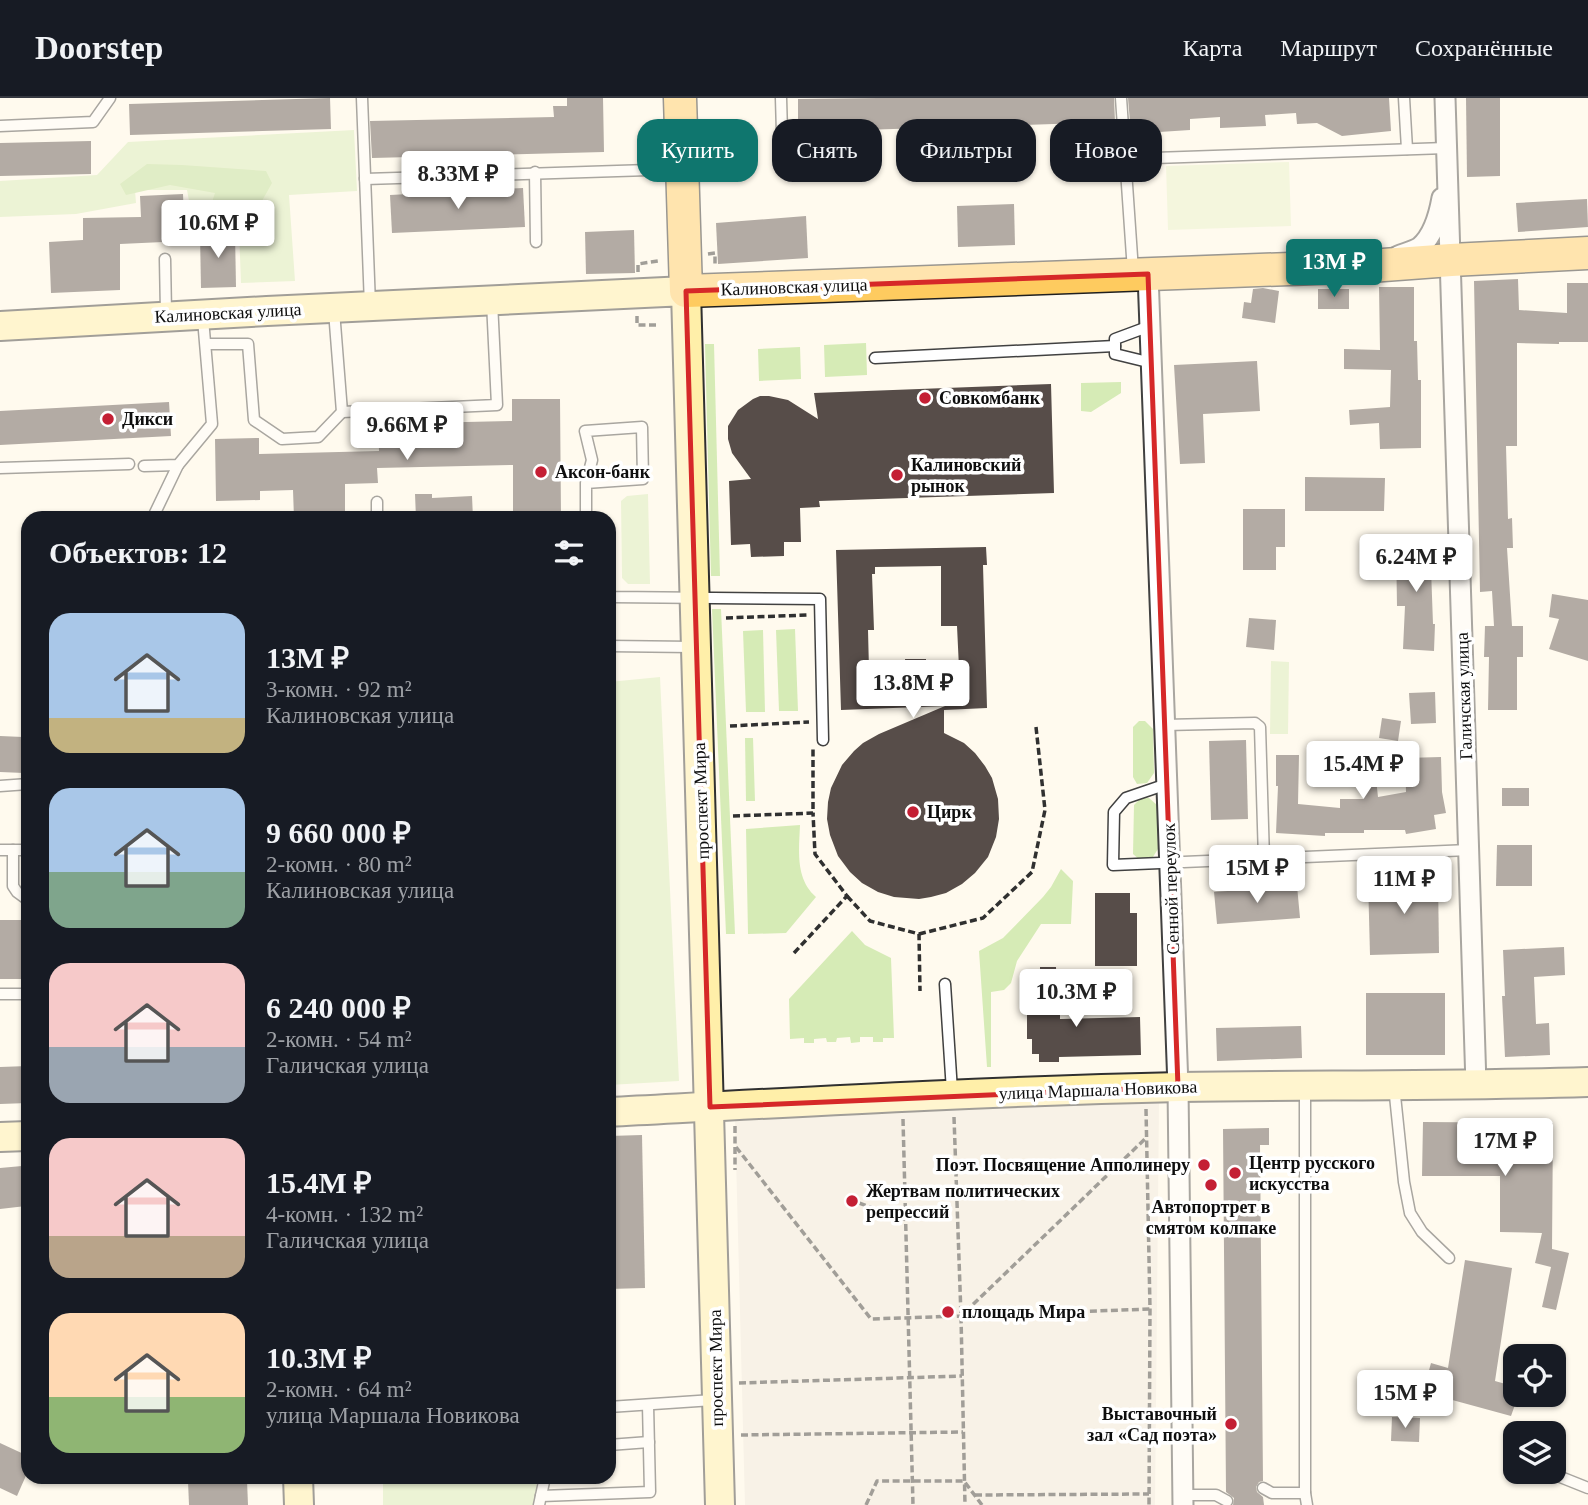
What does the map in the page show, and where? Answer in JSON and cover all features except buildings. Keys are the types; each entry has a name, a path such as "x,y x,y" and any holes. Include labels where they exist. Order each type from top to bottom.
{"main road":[{"name":"проспект Мира","path":"680,98 681,119"},
{"name":"проспект Мира","path":"683,182 710,1107 727,1392 720,1505"},
{"name":"Калиновская улица","path":"0,327 492,300 1370,266 1588,253"},
{"name":"улица Маршала Новикова","path":"616,1112 953,1101 1178,1087 1588,1082"},
{"path":"0,1137 21,1136"},
{"path":"298,1484 299,1505"}],"street":[{"name":"Галичская улица","path":"1445,98 1476,1085"},
{"path":"1370,266 1418,248 1429,236 1439,215 1446,170"},
{"name":"Сенной переулок","path":"1141,274 1150,326 1152,363 1178,1087 1183,1500"}],"lane":[{"path":"0,126 93,122 110,98"},
{"path":"369,98 362,98 370,306"},
{"path":"781,98 782,119"},
{"path":"1121,98 1122,119"},
{"path":"1404,98 1407,149"},
{"path":"1162,158 1446,148"},
{"path":"365,178 637,170"},
{"path":"535,172 536,242"},
{"path":"1128,182 1141,274"},
{"path":"165,259 166,317"},
{"path":"206,344 248,344 254,420 282,439 318,437 342,412 497,405 492,300"},
{"path":"333,308 342,412"},
{"path":"156,511 178,465 212,424 203,314"},
{"path":"1150,326 1115,339 1115,354 1152,363"},
{"path":"875,358 1115,346"},
{"path":"586,483 643,479 642,427 584,432 592,460 586,483 586,511"},
{"path":"0,468 129,464"},
{"path":"144,466 178,465"},
{"path":"377,502 377,511"},
{"path":"616,597 820,599 822,740"},
{"path":"616,646 696,647"},
{"path":"1165,725 1259,725 1264,859"},
{"path":"0,786 21,784"},
{"path":"1167,784 1126,798 1114,812 1113,864 1469,850"},
{"path":"0,850 21,850"},
{"path":"13,850 13,886 21,895"},
{"path":"945,984 953,1101"},
{"path":"0,994 21,994"},
{"path":"1305,1086 1307,1505"},
{"path":"1394,1086 1410,1213 1422,1232 1449,1258"},
{"path":"616,1407 648,1405 727,1392"},
{"path":"540,1500 650,1492 648,1405"},
{"path":"616,1444 649,1442"},
{"path":"1566,1479 1588,1488"},
{"path":"1183,1500 1216,1495 1226,1489"},
{"path":"1266,1493 1305,1493"},
{"path":"1216,1495 1227,1501"}],"path":[{"path":"638,274 638,264 658,261"},
{"path":"637,314 637,325 657,325"},
{"path":"726,618 798,615"},
{"path":"730,726 797,723"},
{"path":"813,748 815,854 870,921 919,934 983,918 1032,872 1045,810 1036,727"},
{"path":"733,816 813,813"},
{"path":"794,953 847,896"},
{"path":"919,934 920,990"},
{"path":"953,1101 965,1505"},
{"path":"1145,1103 1150,1309 1149,1505"},
{"path":"903,1110 913,1505"},
{"path":"961,1316 1147,1136"},
{"path":"735,1145 871,1319 1150,1309"},
{"path":"859,1203 906,1220"},
{"path":"727,1392 910,1377 962,1376"},
{"path":"738,1435 963,1432"},
{"path":"866,1505 877,1481 964,1481"},
{"path":"964,1481 982,1505"},
{"path":"975,1495 1149,1494"}],"highlighted area":[{"path":"1148,274 1178,1087 710,1107 686,291"}],"green space":[{"path":"354,130 357,191 289,195 295,281 241,283 239,230 195,233 187,190 135,190 136,203 76,214 0,217 0,181 97,175 128,142"},
{"path":"1289,162 1291,226 1168,230 1166,166"},
{"path":"147,164 266,171 272,183 257,210 225,220 209,211 215,193 170,185 126,195 120,184"},
{"path":"866,343 867,375 825,377 824,345"},
{"path":"705,344 714,344 720,576 711,576"},
{"path":"800,347 801,379 759,381 758,349"},
{"path":"1121,382 1121,393 1091,412 1081,411 1081,383"},
{"path":"648,494 650,584 628,584 622,578 621,501 627,496"},
{"path":"712,609 721,609 735,934 726,934"},
{"path":"795,629 798,711 779,711 776,630"},
{"path":"763,630 765,712 746,712 743,631"},
{"path":"1271,661 1289,662 1288,734 1270,734"},
{"path":"660,677 679,1081 616,1085 616,681"},
{"path":"1139,721 1145,721 1153,729 1154,773 1147,783 1137,784 1133,777 1133,727"},
{"path":"745,738 753,738 755,801 746,801"},
{"path":"1142,797 1149,798 1157,805 1158,849 1151,860 1141,861 1133,854 1134,805"},
{"path":"800,825 801,873 809,890 816,897 786,933 748,934 746,829"},
{"path":"1061,869 1073,881 1071,924 1041,924 1017,961 1011,983 1004,990 991,992 991,1067 987,1067 979,951 1003,938 1043,897"},
{"path":"852,931 865,945 891,958 894,1038 873,1042 873,1037 860,1037 860,1042 851,1043 850,1037 837,1038 836,1042 827,1042 826,1038 814,1039 814,1043 804,1043 804,1038 790,1039 789,999"},
{"path":"383,1484 536,1484 535,1505 383,1505"}],"shaded area":[{"name":"площадь Мира","path":"1159,1102 1155,1505 745,1505 735,1118"}],"place":[{"name":"Совкомбанк","path":"925,398"},
{"name":"Дикси","path":"108,419"},
{"name":"Аксон-банк","path":"541,472"},
{"name":"Калиновский рынок","path":"897,475"},
{"name":"Цирк","path":"913,812"},
{"name":"Поэт. Посвящение Апполинеру","path":"1204,1165"},
{"name":"Центр русского искусства","path":"1235,1173"},
{"name":"Автопортрет в смятом колпаке","path":"1211,1185"},
{"name":"Жертвам политических репрессий","path":"852,1201"},
{"name":"площадь Мира","path":"948,1312"},
{"name":"Выставочный зал «Сад поэта»","path":"1231,1424"}]}
